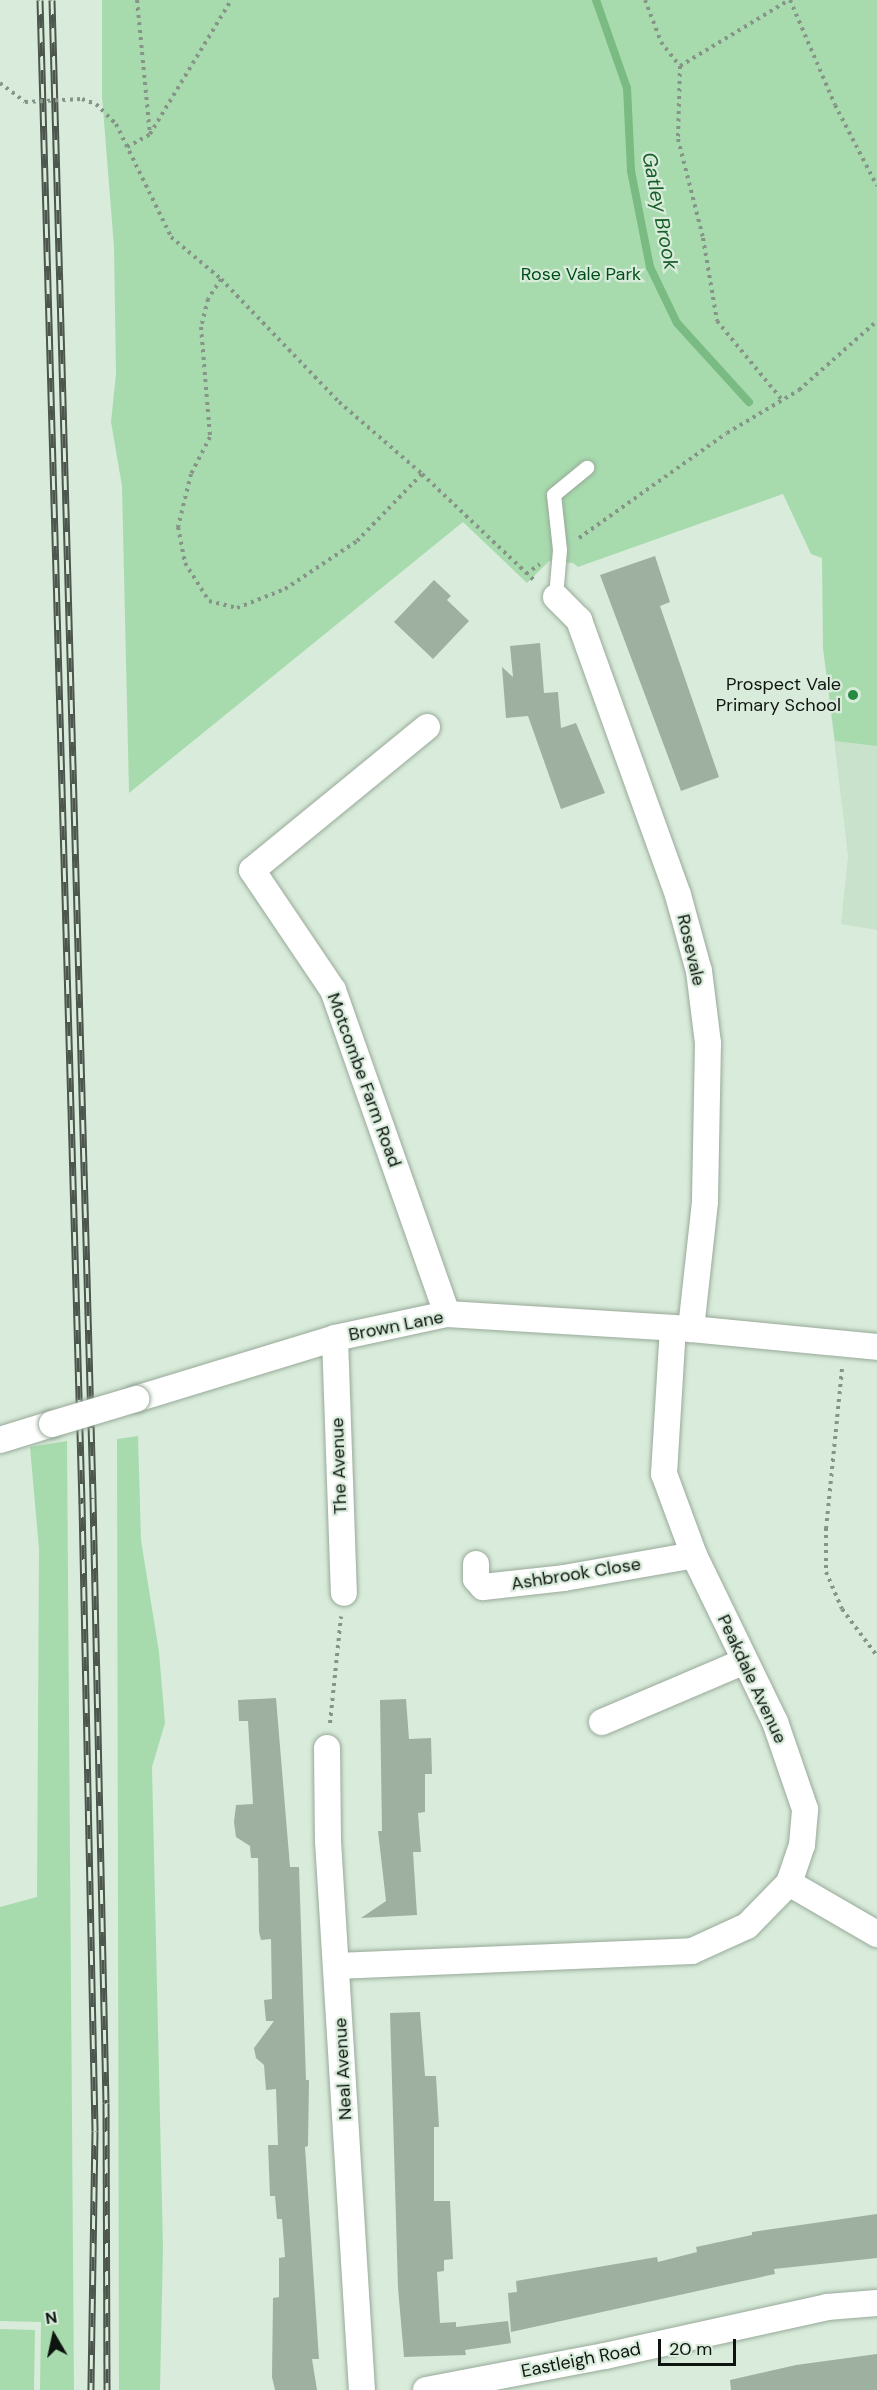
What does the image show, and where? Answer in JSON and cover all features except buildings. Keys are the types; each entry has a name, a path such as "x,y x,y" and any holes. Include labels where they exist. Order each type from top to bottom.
{"street":[{"name":"Rosevale","path":"556,597 579,620 678,896 699,971 708,1042 705,1202 682,1329"},
{"name":"Motcombe Farm Road","path":"427,728 252,870 333,990 447,1314"},
{"name":"Brown Lane","path":"0,1440 335,1338 447,1314 682,1329 877,1347"},
{"name":"Peakdale Avenue","path":"337,1966 692,1951 747,1926 789,1884 802,1845 805,1809 776,1722 694,1554 664,1474 682,1329"},
{"name":"The Avenue","path":"335,1338 344,1593"},
{"name":"Ashbrook Close","path":"476,1564 476,1579 483,1587 564,1578 694,1554"},
{"path":"602,1722 745,1661"},
{"name":"Neal Avenue","path":"327,1748 328,1841 362,2390"},
{"path":"789,1884 877,1934"},
{"name":"Eastleigh Road","path":"426,2390 605,2356 827,2307 877,2303"}],"lane":[{"path":"556,597 560,550 554,495 587,468"}],"path":[{"path":"137,0 150,134"},
{"path":"127,147 150,134 231,0"},
{"path":"645,0 662,42 680,66 678,139 703,238 717,321 783,401"},
{"path":"680,66 790,0 835,105 877,186"},
{"path":"0,83 25,102 82,99 96,104 116,124 171,237 221,279 339,402 422,474 526,574 556,597"},
{"path":"221,279 208,299 201,327 210,437 191,474 178,527 185,563 209,601 237,608 285,589 357,541 422,474"},
{"path":"526,574 727,433 783,401 877,321"},
{"path":"844,1345 826,1528 826,1572 843,1609 877,1656"},
{"path":"327,1748 344,1593"}],"shaded area":[{"name":"Prospect Vale Primary School","path":"877,539 877,930 841,924 848,856 823,648"}],"green space":[{"name":"Rose Vale Park","path":"102,0 877,0 877,746 835,741 823,648 822,558 811,554 783,494 578,567 573,563 549,561 527,583 463,522 129,793 122,486 111,422 116,374 114,247 102,96"},
{"path":"138,1436 141,1540 159,1652 165,1723 152,1767 163,2247 160,2390 119,2390 117,1439"},
{"path":"67,1441 74,2390 40,2390 41,2322 0,2321 0,1907 37,1897 39,1549 30,1447"},
{"path":"0,2329 35,2330 34,2390 0,2390"}],"waterway":[{"name":"Gatley Brook","path":"596,0 627,88 631,171 650,267 677,323 749,402"}],"railway":[{"path":"40,0 82,1503 95,2131 91,2390"},
{"path":"52,0 93,1498 106,2103 107,2390"}],"place":[{"name":"Prospect Vale Primary School","path":"853,695"}]}
